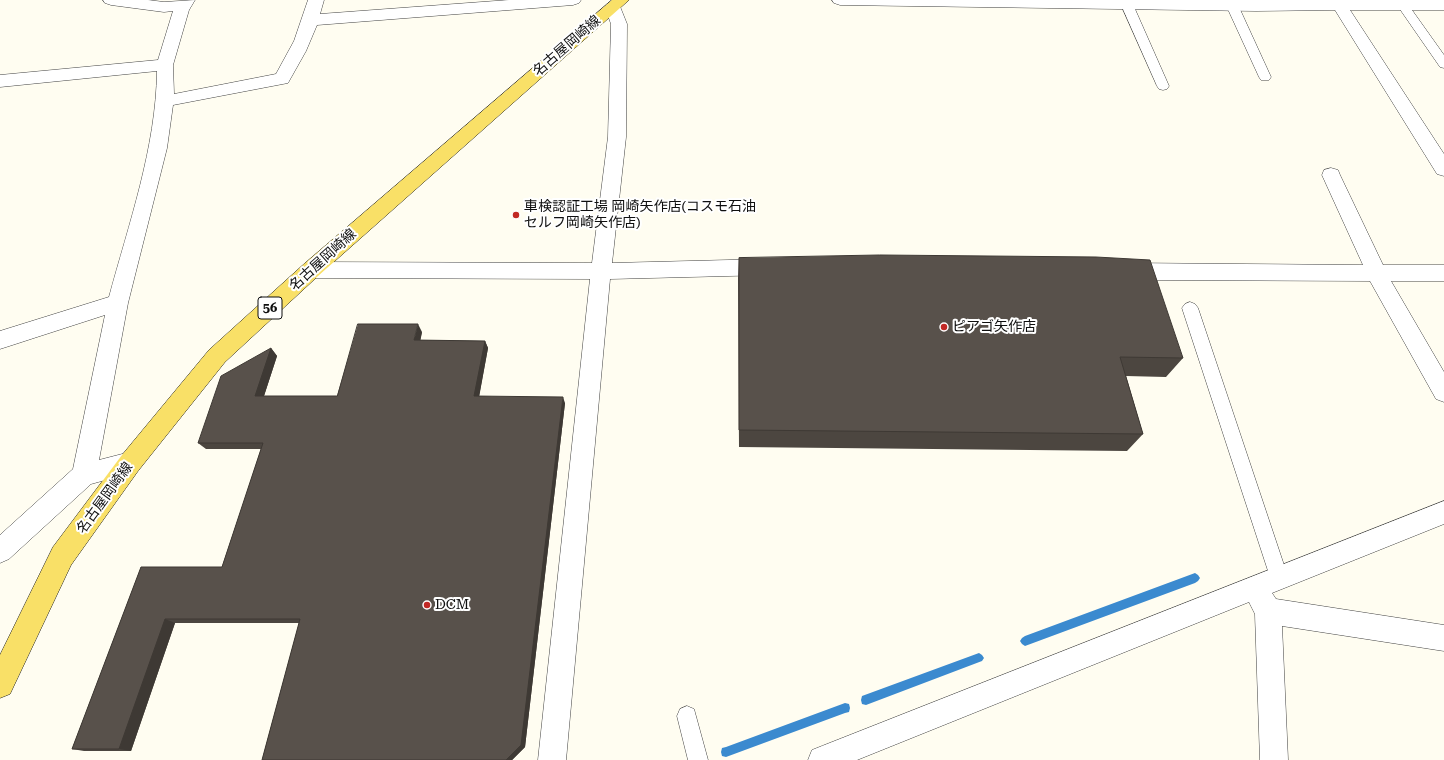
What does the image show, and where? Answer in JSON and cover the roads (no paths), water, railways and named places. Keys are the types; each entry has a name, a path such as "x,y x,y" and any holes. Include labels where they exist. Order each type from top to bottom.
{"main road":[{"name":"名古屋岡崎線","path":"0,684 62,556 130,463 217,356 311,270 617,3"}],"street":[{"path":"84,475 118,303 158,148 165,101 164,66 185,3 164,7 111,0"},
{"path":"165,101 282,79 292,64 311,20 316,0"},
{"path":"311,20 574,0"},
{"path":"840,0 1126,2 1232,6 1255,3 1444,5"},
{"path":"552,760 601,270 617,138 619,24 617,3"},
{"path":"1338,5 1444,169"},
{"path":"0,81 164,66"},
{"path":"1331,174 1376,274 1444,392"},
{"path":"311,270 601,270 782,267"},
{"path":"1103,270 1148,272 1444,274"},
{"path":"0,340 118,303"},
{"path":"0,551 84,475 130,463"},
{"path":"822,760 1444,512"},
{"path":"1255,588 1268,611 1274,760"},
{"path":"1268,611 1443,640"}],"lane":[{"path":"1126,2 1163,86"},
{"path":"1403,5 1444,64"},
{"path":"1232,6 1265,76"},
{"path":"1190,308 1279,577"},
{"path":"687,716 698,760"}],"waterway":[{"path":"1025,641 1195,578"},
{"path":"866,700 979,658"},
{"path":"726,752 845,708"}],"place":[{"name":"車検認証工場 岡崎矢作店(コスモ石油 セルフ岡崎矢作店)","path":"516,215"},
{"name":"ピアゴ矢作店","path":"944,327"},
{"name":"DCM","path":"427,605"}]}
